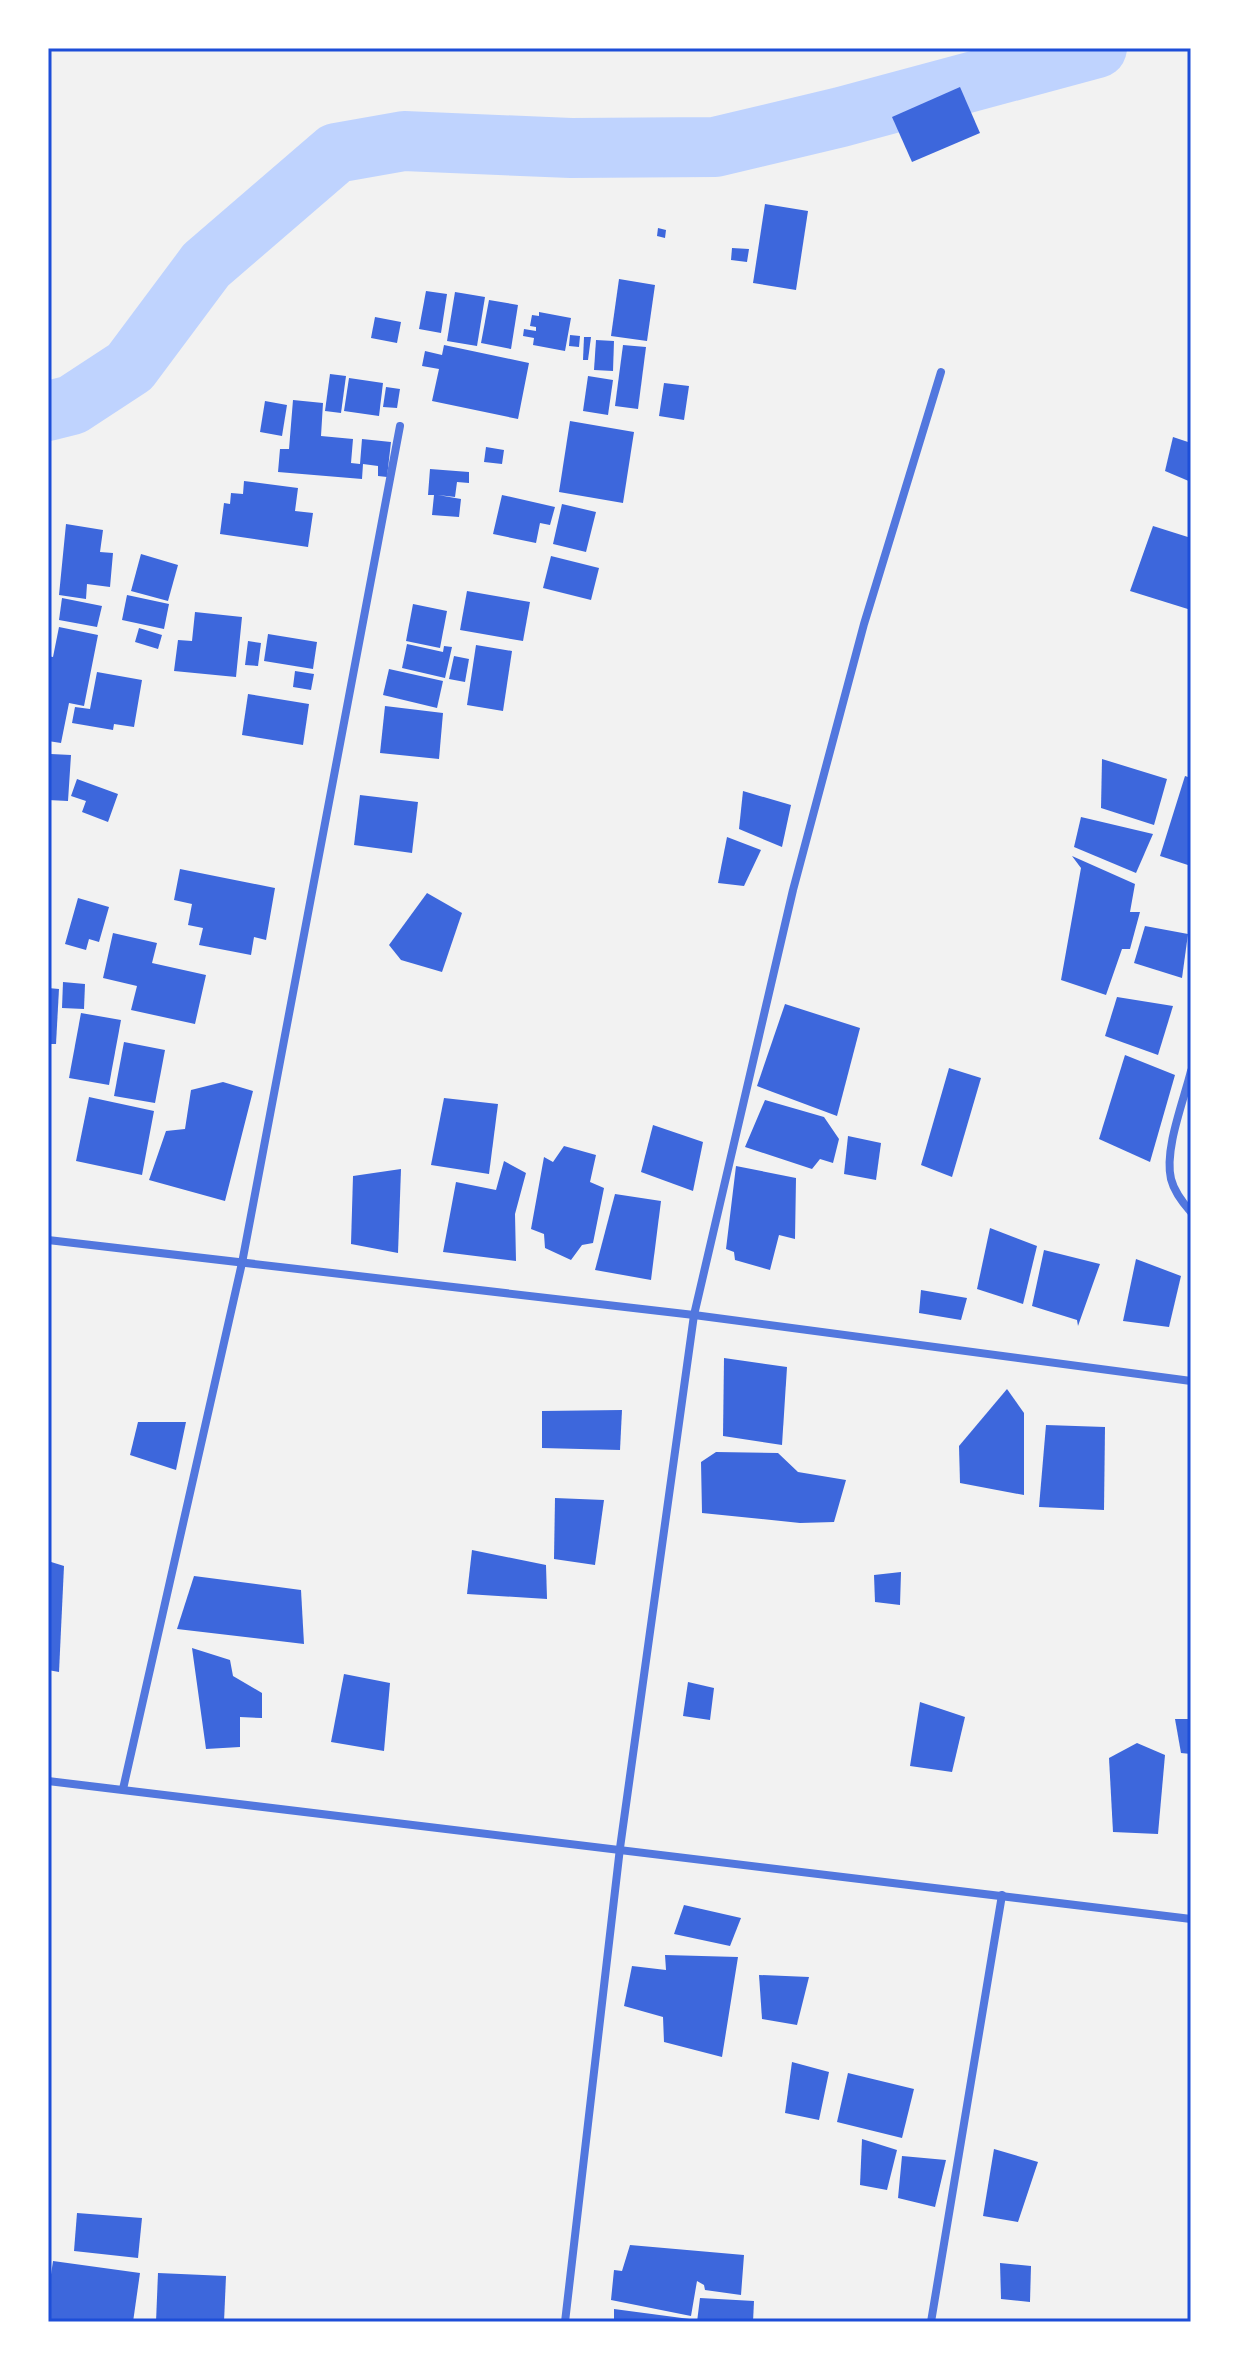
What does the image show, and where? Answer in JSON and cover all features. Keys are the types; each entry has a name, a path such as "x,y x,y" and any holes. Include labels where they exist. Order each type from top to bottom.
{"street":[{"path":"565,2322 620,1848 694,1315 793,890 864,624 941,372"},
{"path":"123,1789 242,1263 400,426"},
{"path":"1191,1071 1170,1156 1171,1180 1181,1201 1191,1212"},
{"path":"48,1240 694,1315 1191,1381"},
{"path":"48,1781 1191,1919"},
{"path":"931,2322 1002,1895"}],"building":[{"path":"960,87 980,133 912,162 892,117"},
{"path":"765,204 808,211 796,290 753,283"},
{"path":"658,228 666,230 665,238 657,236"},
{"path":"732,248 749,249 747,262 731,260"},
{"path":"619,279 655,285 647,341 611,336"},
{"path":"426,291 447,294 441,333 419,329"},
{"path":"455,292 485,297 477,346 447,341"},
{"path":"489,300 518,305 511,349 481,343"},
{"path":"539,312 571,318 565,351 533,345 534,338 523,336 524,329 536,331 536,327 530,326 532,315 539,316"},
{"path":"375,317 401,322 397,343 371,338"},
{"path":"570,335 580,336 579,347 569,346"},
{"path":"584,337 591,337 588,360 583,360"},
{"path":"596,340 614,341 613,371 594,370"},
{"path":"444,345 529,363 518,419 432,401 439,369 422,366 425,351 442,355"},
{"path":"623,345 646,347 638,409 615,406"},
{"path":"330,374 346,376 341,413 325,411"},
{"path":"588,376 613,380 608,415 583,411"},
{"path":"349,378 383,383 379,416 344,411"},
{"path":"664,383 689,386 684,420 659,416"},
{"path":"386,387 400,389 397,408 383,407"},
{"path":"293,400 323,403 321,436 353,439 351,463 360,464 362,439 391,442 387,477 378,476 378,466 363,464 362,479 278,472 280,449 289,449"},
{"path":"265,401 287,405 282,436 260,432"},
{"path":"570,421 634,432 623,503 559,492"},
{"path":"1173,437 1191,443 1191,482 1165,471"},
{"path":"486,447 504,450 502,464 484,462"},
{"path":"430,469 469,472 469,483 457,482 455,497 438,495 461,499 459,517 432,515 434,495 428,495"},
{"path":"244,481 298,488 295,511 313,513 308,547 220,534 224,503 230,504 231,493 243,494"},
{"path":"502,495 555,507 550,525 540,523 536,543 493,534"},
{"path":"562,504 596,512 586,552 553,544"},
{"path":"66,524 103,530 100,552 113,553 110,587 87,584 86,599 59,595"},
{"path":"1153,526 1191,538 1191,610 1130,591"},
{"path":"141,554 178,565 168,601 131,591"},
{"path":"551,556 599,568 591,600 543,588"},
{"path":"467,591 530,602 523,641 460,630"},
{"path":"127,595 169,604 164,629 122,620"},
{"path":"62,598 102,606 97,627 59,620"},
{"path":"413,604 447,611 440,648 406,641"},
{"path":"195,612 242,617 236,677 174,671 178,640 192,641"},
{"path":"59,627 98,635 84,706 69,703 61,743 48,741 48,656 53,657"},
{"path":"139,628 162,635 158,649 135,642"},
{"path":"268,634 317,642 313,669 264,661"},
{"path":"248,641 261,643 258,666 245,665"},
{"path":"407,644 443,652 444,646 452,647 445,678 402,668"},
{"path":"476,645 512,651 503,711 467,705"},
{"path":"454,656 469,659 465,682 449,679"},
{"path":"389,669 443,681 437,708 383,695"},
{"path":"295,671 314,674 311,690 293,687"},
{"path":"97,672 142,680 134,727 114,724 113,730 72,723 75,707 90,709"},
{"path":"248,694 309,704 303,745 242,735"},
{"path":"385,706 443,713 439,759 380,753"},
{"path":"51,754 71,755 68,801 48,800"},
{"path":"1102,759 1167,779 1154,825 1101,808"},
{"path":"1185,776 1191,778 1191,866 1160,856"},
{"path":"77,779 118,794 108,822 82,812 86,801 71,796"},
{"path":"743,791 791,805 782,847 739,829"},
{"path":"360,795 418,802 412,853 354,845"},
{"path":"1081,817 1153,834 1136,873 1074,847"},
{"path":"727,837 761,850 744,886 718,883"},
{"path":"1072,856 1135,884 1130,912 1140,912 1130,949 1122,949 1106,995 1061,980 1081,868"},
{"path":"180,869 275,888 266,940 254,937 251,955 199,945 203,928 188,925 192,904 174,900"},
{"path":"427,893 462,913 442,972 401,960 389,945"},
{"path":"78,898 109,907 99,942 89,939 86,950 65,944"},
{"path":"1145,926 1188,934 1182,978 1134,963"},
{"path":"113,933 157,943 152,963 206,975 195,1024 131,1010 137,986 103,978"},
{"path":"63,982 85,984 84,1009 62,1008"},
{"path":"48,988 59,989 56,1044 48,1044"},
{"path":"1117,997 1173,1006 1158,1055 1105,1036"},
{"path":"785,1004 860,1028 837,1116 757,1086"},
{"path":"81,1013 121,1020 109,1085 69,1078"},
{"path":"124,1042 165,1050 155,1103 114,1096"},
{"path":"1125,1055 1175,1075 1150,1162 1099,1139"},
{"path":"949,1068 981,1078 952,1177 921,1165"},
{"path":"223,1082 253,1091 225,1201 149,1180 166,1131 185,1129 191,1090"},
{"path":"89,1097 154,1111 142,1175 76,1161"},
{"path":"444,1098 498,1104 489,1174 431,1165"},
{"path":"765,1100 824,1117 839,1139 833,1163 820,1159 812,1169 745,1147"},
{"path":"653,1125 703,1142 693,1191 641,1172"},
{"path":"848,1136 881,1143 876,1180 844,1174"},
{"path":"564,1146 596,1155 590,1182 604,1188 593,1243 582,1245 571,1260 545,1248 544,1234 531,1229 544,1157 553,1162"},
{"path":"504,1161 526,1173 515,1214 516,1261 443,1252 456,1182 496,1190"},
{"path":"736,1166 796,1178 795,1239 779,1235 770,1270 735,1260 734,1252 726,1249"},
{"path":"401,1169 398,1253 351,1244 353,1176"},
{"path":"615,1194 661,1201 651,1280 595,1270"},
{"path":"990,1228 1037,1246 1023,1304 977,1289"},
{"path":"1044,1250 1100,1264 1078,1326 1077,1320 1032,1306"},
{"path":"1136,1259 1181,1276 1169,1327 1123,1321"},
{"path":"921,1290 967,1298 961,1320 919,1313"},
{"path":"724,1358 787,1367 782,1445 723,1436"},
{"path":"1007,1389 1024,1413 1024,1495 960,1483 959,1446"},
{"path":"622,1410 620,1450 542,1448 542,1411"},
{"path":"138,1422 186,1422 176,1470 130,1455"},
{"path":"1046,1425 1105,1427 1104,1510 1039,1507"},
{"path":"716,1452 778,1453 798,1472 846,1480 834,1522 800,1523 702,1513 701,1462"},
{"path":"555,1498 604,1500 595,1565 554,1559"},
{"path":"472,1550 546,1565 547,1599 467,1594"},
{"path":"48,1561 64,1566 59,1672 48,1670"},
{"path":"901,1572 900,1605 875,1602 874,1575"},
{"path":"194,1576 301,1590 304,1644 177,1629"},
{"path":"192,1648 230,1660 233,1676 262,1693 262,1718 240,1717 240,1747 206,1749"},
{"path":"344,1674 390,1683 384,1751 331,1742"},
{"path":"688,1682 714,1688 710,1720 683,1716"},
{"path":"920,1702 965,1717 952,1772 910,1766"},
{"path":"1175,1719 1191,1719 1191,1754 1181,1753"},
{"path":"1137,1743 1165,1755 1158,1834 1113,1832 1109,1758"},
{"path":"684,1905 741,1918 730,1946 674,1934"},
{"path":"665,1955 738,1957 722,2057 664,2042 663,2017 624,2006 632,1966 666,1970"},
{"path":"759,1975 809,1977 797,2025 762,2019"},
{"path":"792,2062 829,2072 819,2120 785,2113"},
{"path":"848,2073 914,2089 902,2138 837,2122"},
{"path":"862,2139 897,2150 887,2190 860,2185"},
{"path":"994,2149 1038,2162 1018,2222 983,2216"},
{"path":"902,2156 946,2160 935,2207 898,2198"},
{"path":"77,2213 142,2218 138,2258 74,2251"},
{"path":"630,2245 744,2255 741,2295 705,2290 704,2285 697,2281 691,2316 611,2300 614,2270 622,2271"},
{"path":"53,2261 140,2273 133,2322 48,2322"},
{"path":"1000,2263 1031,2266 1030,2302 1001,2299"},
{"path":"158,2273 226,2276 224,2322 156,2322"},
{"path":"700,2298 754,2301 753,2322 697,2322"},
{"path":"614,2309 697,2320 697,2322 614,2322"}],"waterway":[{"path":"48,411 72,405 130,367 206,265 336,153 404,141 571,148 715,147 841,117 1097,48"}]}
